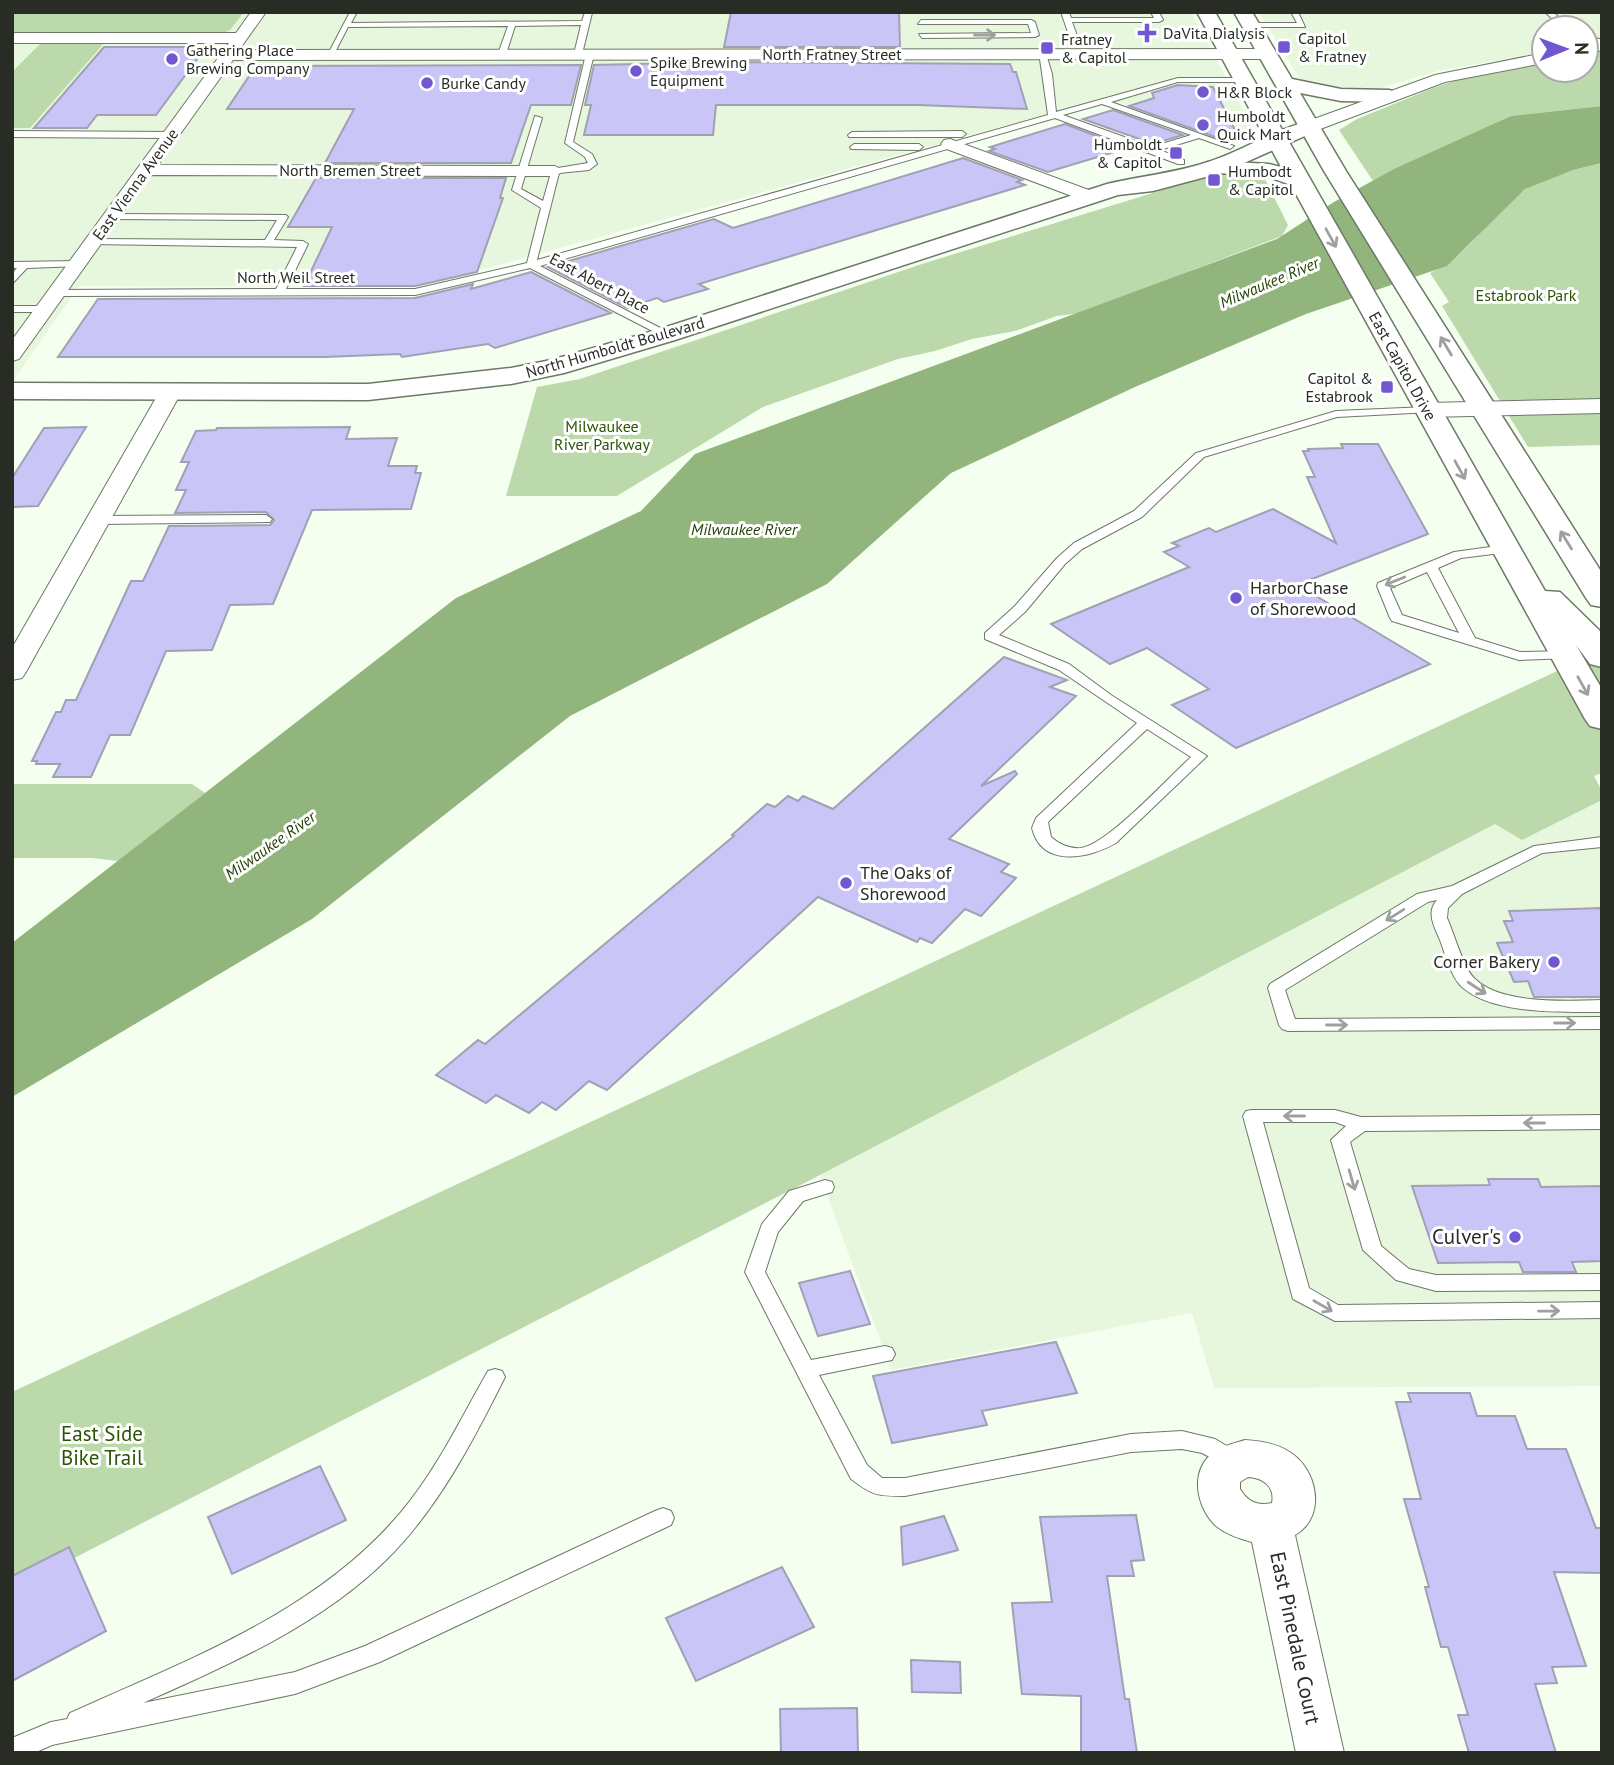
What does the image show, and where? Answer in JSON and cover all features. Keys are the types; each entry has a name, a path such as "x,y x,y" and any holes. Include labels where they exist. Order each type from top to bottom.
{"main road":[{"name":"East Capitol Drive","path":"1206,12 1508,556 1602,719"},
{"path":"1247,19 1308,127 1602,598"},
{"path":"1285,84 1341,95 1389,96"},
{"name":"North Humboldt Boulevard","path":"12,391 368,392 415,388 555,367 666,335 1103,193 1153,184 1216,167 1308,127"},
{"name":"North Humboldt Boulevard","path":"1103,193 1138,175 1230,146 1248,141 1277,139"},
{"path":"1216,167 1269,170 1300,181"},
{"path":"1602,617 1578,600 1555,564 1542,554 1525,550 1508,556 1590,640 1602,657"}],"street":[{"name":"East Vienna Avenue","path":"12,355 259,12"},
{"path":"12,38 240,38"},
{"name":"North Fratney Street","path":"228,55 1268,54"},
{"name":"North Humboldt Boulevard","path":"1308,127 1455,74 1530,61"},
{"path":"944,145 1103,193"},
{"name":"North Bremen Street","path":"145,170 555,170"},
{"path":"12,672 171,391"},
{"path":"1427,410 1602,405"},
{"name":"East Pinedale Court","path":"1234,1461 1225,1467 1217,1485 1225,1506 1245,1522 1270,1524 1320,1753"}],"lane":[{"path":"330,54 354,12"},
{"path":"555,170 589,167 593,164 589,156 569,143 588,12"},
{"path":"920,12 924,54"},
{"path":"1075,41 1066,16 1159,20 1155,12"},
{"path":"1247,19 1302,25 1294,12"},
{"path":"921,22 1031,22 1035,35 922,36"},
{"path":"502,54 512,23"},
{"path":"346,25 586,23"},
{"path":"1042,54 1048,74 1052,114"},
{"path":"852,135 982,134 1178,80 1243,80"},
{"path":"1101,101 1230,146"},
{"path":"1052,114 1181,162"},
{"path":"538,118 516,190 546,207"},
{"path":"12,134 171,135"},
{"name":"North Weil Street","path":"57,293 415,292 531,265 982,134"},
{"path":"1152,150 1200,135"},
{"path":"854,147 944,145"},
{"name":"East Abert Place","path":"555,170 531,265 666,335"},
{"path":"112,217 282,217 268,243"},
{"path":"93,242 303,244 279,293"},
{"path":"12,281 24,264"},
{"path":"12,265 78,264"},
{"path":"12,309 45,309"},
{"path":"1145,723 1041,821 1038,828 1047,842 1057,848 1080,853 1111,840 1200,756 1145,723 1064,667 990,636 1020,609 1048,574 1078,546 1138,514 1200,455 1336,414 1427,410"},
{"path":"98,520 266,519"},
{"path":"1508,556 1458,555 1383,586 1397,618 1519,656 1566,655"},
{"path":"1431,567 1469,640"},
{"path":"1602,842 1539,849 1457,890 1423,898 1276,988 1288,1025 1602,1023"},
{"path":"1457,890 1440,906 1439,918 1465,980 1482,993 1538,1007 1602,1006"},
{"path":"1602,1122 1361,1124 1335,1116 1252,1116 1300,1293 1335,1313 1602,1310"},
{"path":"1361,1124 1340,1140 1343,1151 1373,1250 1403,1275 1436,1283 1602,1282"},
{"path":"825,1187 796,1196 769,1228 755,1272 859,1472 878,1487 905,1487 1131,1443 1182,1440 1207,1446 1234,1461"},
{"path":"806,1369 885,1354"},
{"path":"12,1750 231,1649 292,1617 356,1575 410,1518 495,1377"},
{"path":"51,1734 295,1683 372,1654 663,1518"}],"shaded area":[{"path":"12,12 1191,12 1254,130 1225,139 1105,98 418,287 79,286 15,378 12,378"},
{"path":"1259,12 1602,12 1600,40 1600,14 1530,14 1530,55 1438,71 1370,91 1350,93 1302,82"},
{"path":"1602,800 1602,1386 1214,1388 1192,1313 891,1370 820,1175 1495,824 1522,840"}],"green space":[{"path":"12,12 244,12 230,30 221,34 112,34 30,128 12,128 12,72 50,34 12,33"},
{"path":"1600,50 1602,106 1511,116 1373,181 1339,130 1357,119 1433,88 1472,75 1530,65 1530,84 1600,84"},
{"name":"Estabrook Park","path":"1602,163 1602,445 1528,447 1442,306 1449,302 1430,273 1457,256 1524,190 1551,176"},
{"name":"Milwaukee River Parkway","path":"1230,174 1265,179 1288,225 1282,236 1190,271 1188,275 1107,310 1057,316 1015,331 972,339 898,359 763,407 617,496 506,496 537,387 580,379 925,263 1208,176"},
{"name":"East Side Bike Trail","path":"1602,650 1602,773 1594,776 1602,791 1602,800 1522,840 1495,824 12,1590 12,1392"},
{"path":"12,784 192,784 205,793 118,861 92,858 12,858"}],"water":[{"name":"Milwaukee River","path":"1602,106 1602,163 1573,170 1525,189 1447,266 1306,314 1135,387 951,473 827,584 570,716 312,919 12,1097 12,943 456,598 641,511 695,454 1277,239 1334,202 1394,169 1511,116"}],"building":[{"path":"731,12 899,12 900,47 724,47"},
{"path":"104,47 206,47 156,115 97,115 87,128 34,128"},
{"path":"722,62 1010,64 1013,72 1016,72 1027,109 918,105 716,105 713,135 584,135 591,105 585,105 594,65"},
{"path":"581,65 571,105 531,105 511,163 325,163 354,109 227,109 256,66"},
{"path":"1178,85 1213,87 1235,130 1215,137 1129,106 1154,98 1152,93"},
{"path":"1113,110 1183,135 1153,144 1083,119"},
{"path":"1065,124 1128,148 1048,172 989,151 995,149 990,147"},
{"path":"963,158 1022,180 1017,182 1025,185 699,284 708,289 664,302 657,298 627,308 548,267 714,219 733,228"},
{"path":"316,178 506,178 500,198 503,198 477,272 415,286 304,286 332,227 288,227"},
{"path":"531,272 611,313 495,348 488,344 402,357 400,354 324,357 58,357 98,299 415,298 473,284 471,289"},
{"path":"86,427 38,506 12,507 12,478 44,428"},
{"path":"350,427 346,439 397,438 388,466 417,466 415,473 421,473 411,509 312,510 273,604 230,605 212,650 166,651 130,735 110,735 91,777 53,777 60,764 36,764 37,761 32,761 56,712 61,712 66,700 76,700 131,581 143,581 169,526 270,525 274,520 266,512 175,513 186,490 176,490 189,462 181,462 196,431 217,428"},
{"name":"HarborChase of Shorewood","path":"1341,444 1378,444 1428,534 1276,593 1311,593 1430,664 1236,748 1172,705 1209,689 1147,648 1110,664 1051,624 1189,567 1164,552 1179,546 1172,543 1209,528 1216,532 1273,509 1336,543 1307,477 1315,477 1303,451 1343,448"},
{"name":"The Oaks of Shorewood","path":"1004,657 1067,680 1050,687 1076,696 981,786 1015,771 1017,774 949,839 1009,864 1001,872 1016,878 981,916 965,909 932,943 920,938 917,942 818,897 607,1090 589,1081 556,1110 542,1102 529,1113 496,1095 486,1103 436,1075 478,1040 485,1044 734,836 732,835 767,804 775,807 788,796 798,801 803,796 833,809"},
{"name":"Corner Bakery","path":"1602,908 1602,997 1534,997 1528,981 1514,982 1497,943 1513,942 1504,921 1513,921 1509,911"},
{"name":"Culver's","path":"1488,1179 1538,1179 1541,1187 1602,1186 1602,1261 1572,1262 1576,1272 1523,1272 1519,1262 1438,1263 1412,1186 1490,1185"},
{"path":"850,1271 870,1324 818,1336 799,1283"},
{"path":"1056,1342 1077,1393 982,1411 987,1425 892,1443 873,1376"},
{"path":"1408,1393 1470,1393 1477,1416 1515,1416 1527,1449 1566,1449 1596,1528 1602,1528 1602,1573 1554,1572 1586,1666 1552,1667 1557,1683 1535,1684 1556,1753 1469,1753 1458,1715 1468,1715 1448,1647 1441,1647 1425,1587 1429,1587 1404,1499 1421,1499 1396,1402 1411,1402"},
{"path":"320,1466 346,1520 232,1574 208,1517"},
{"path":"1136,1515 1144,1560 1131,1561 1134,1576 1107,1576 1125,1699 1129,1699 1137,1753 1081,1753 1081,1696 1022,1694 1012,1603 1052,1602 1040,1517"},
{"path":"944,1516 958,1550 903,1565 901,1527"},
{"path":"69,1547 106,1631 12,1681 12,1576"},
{"path":"782,1567 814,1627 696,1681 666,1618"},
{"path":"911,1660 960,1662 961,1693 912,1692"},
{"path":"857,1708 858,1753 781,1753 780,1709"}],"place":[{"name":"DaVita Dialysis","path":"1147,33"},
{"name":"Capitol & Fratney","path":"1284,47"},
{"name":"Fratney & Capitol","path":"1047,48"},
{"name":"Gathering Place Brewing Company","path":"172,59"},
{"name":"Spike Brewing Equipment","path":"636,71"},
{"name":"Burke Candy","path":"427,83"},
{"name":"H&R Block","path":"1203,92"},
{"name":"Humboldt Quick Mart","path":"1203,125"},
{"name":"Humboldt & Capitol","path":"1176,153"},
{"name":"Humbodt & Capitol","path":"1214,180"},
{"name":"Capitol & Estabrook","path":"1387,387"},
{"name":"HarborChase of Shorewood","path":"1236,598"},
{"name":"The Oaks of Shorewood","path":"846,883"},
{"name":"Corner Bakery","path":"1554,962"},
{"name":"Culver's","path":"1515,1237"}]}
